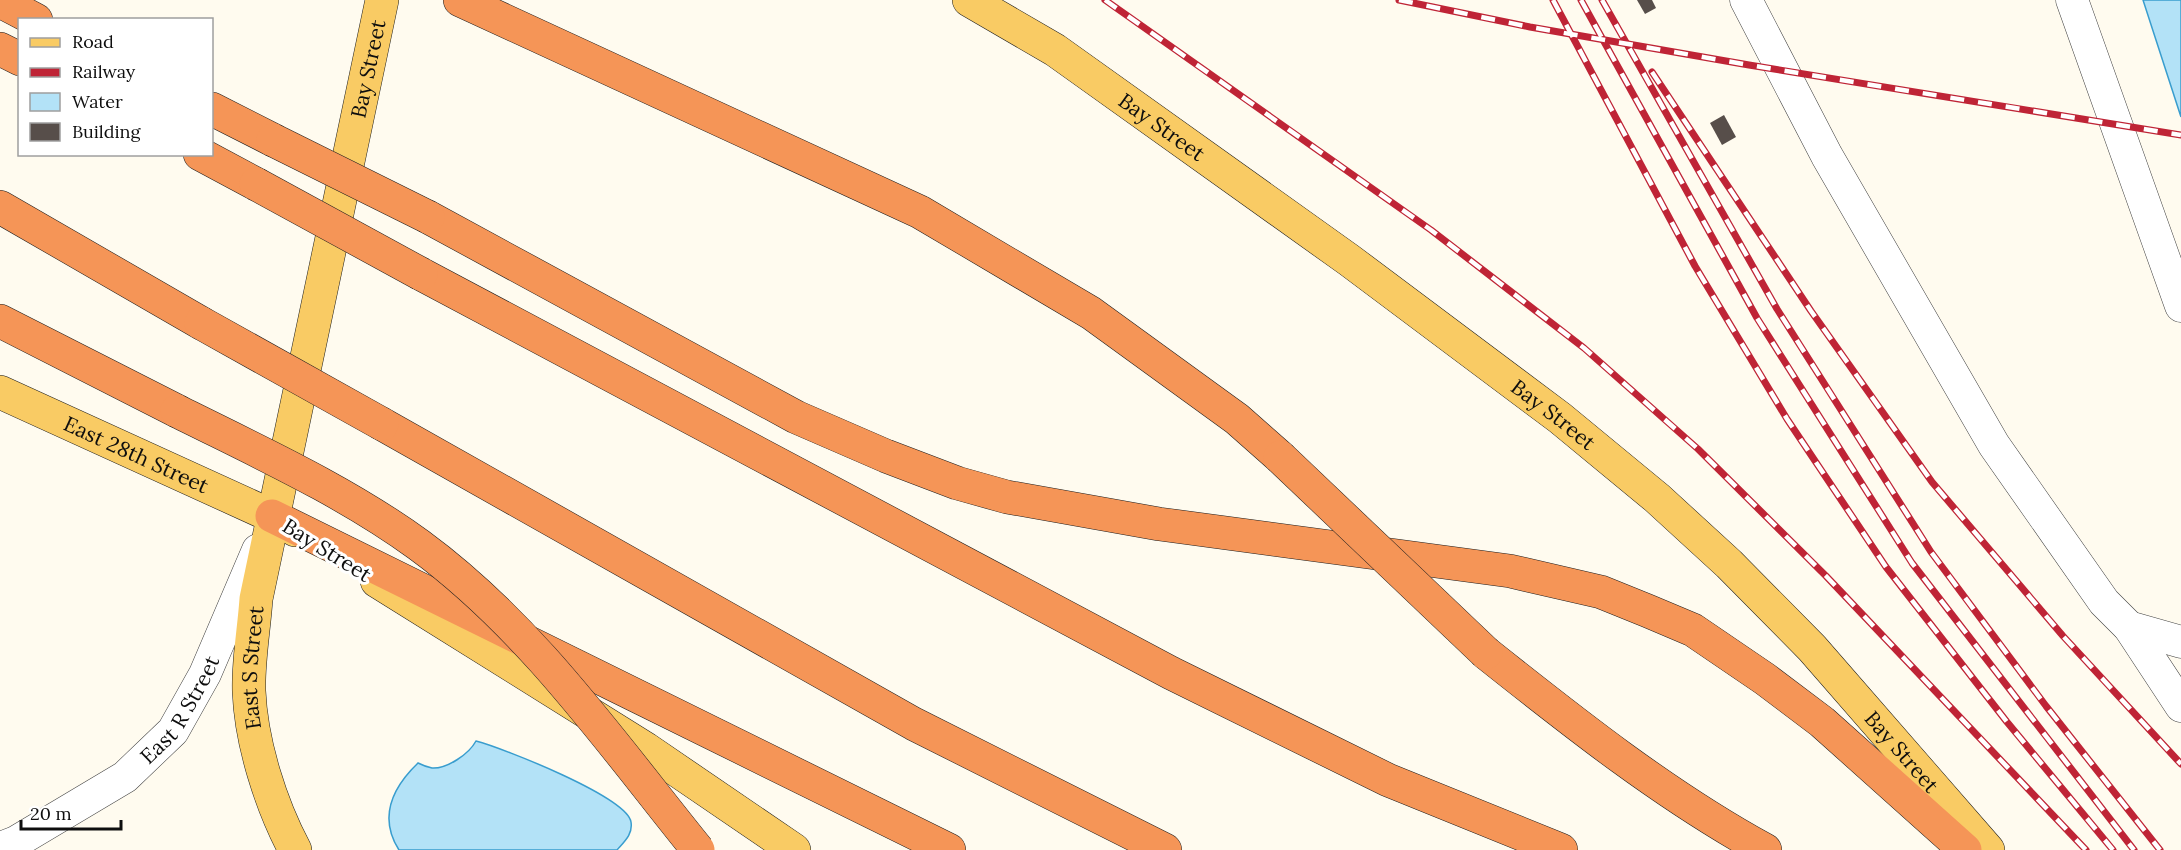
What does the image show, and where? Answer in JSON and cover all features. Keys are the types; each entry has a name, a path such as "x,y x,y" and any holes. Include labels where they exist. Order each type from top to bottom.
{"highway":[{"path":"460,0 810,159 930,217 1091,313 1237,419 1486,653 1677,796 1765,850"},
{"path":"0,1 32,18"},
{"path":"0,49 18,58"},
{"path":"213,110 428,217 796,417 886,456 957,483 1007,497 1159,524 1510,571 1601,592 1693,630 1765,679 1821,722 1965,850"},
{"path":"204,156 1171,673 1388,780 1561,850"},
{"path":"0,207 914,724 1155,845"},
{"path":"0,321 351,501 419,545 476,591 523,637 698,850"},
{"path":"272,516 949,850"}],"main road":[{"name":"Bay Street","path":"382,0 272,516 646,749 794,850"},
{"name":"Bay Street","path":"969,0 1055,50 1471,350 1657,498 1729,564 1812,648 1988,850"},
{"name":"East 28th Street","path":"0,392 272,516"},
{"name":"East S Street","path":"272,516 256,599 249,692 260,758 283,826 295,850"}],"street":[{"name":"Bay Street","path":"983,0 1055,50"},
{"path":"1746,0 1827,156 1994,445 2104,602 2129,627 2181,706"},
{"path":"2072,0 2181,306"},
{"name":"East R Street","path":"10,847 125,777 173,731 206,674 272,516"},
{"path":"2129,627 2181,642"}],"water":[{"path":"2143,0 2181,0 2181,117"},
{"path":"476,741 536,763 609,800 624,812 631,822 628,837 617,850 399,850 389,826 389,815 395,793 401,783 418,763 432,768 444,766 463,756"}],"building":[{"path":"1637,0 1652,0 1656,8 1645,14"},
{"path":"1724,115 1736,137 1722,145 1710,123"}],"railway":[{"path":"1105,0 1431,230 1584,348 1698,449 1826,576 2086,850"},
{"path":"1399,0 1530,27 1749,65 2181,135"},
{"path":"1553,0 1695,266 1787,419 1886,567 2007,722 2113,850"},
{"path":"1581,0 1757,318 1912,563 2134,850"},
{"path":"1602,0 1777,309 1931,552 2046,706 2160,850"},
{"path":"1652,72 1811,311 1932,482 2063,636 2181,764"}]}
